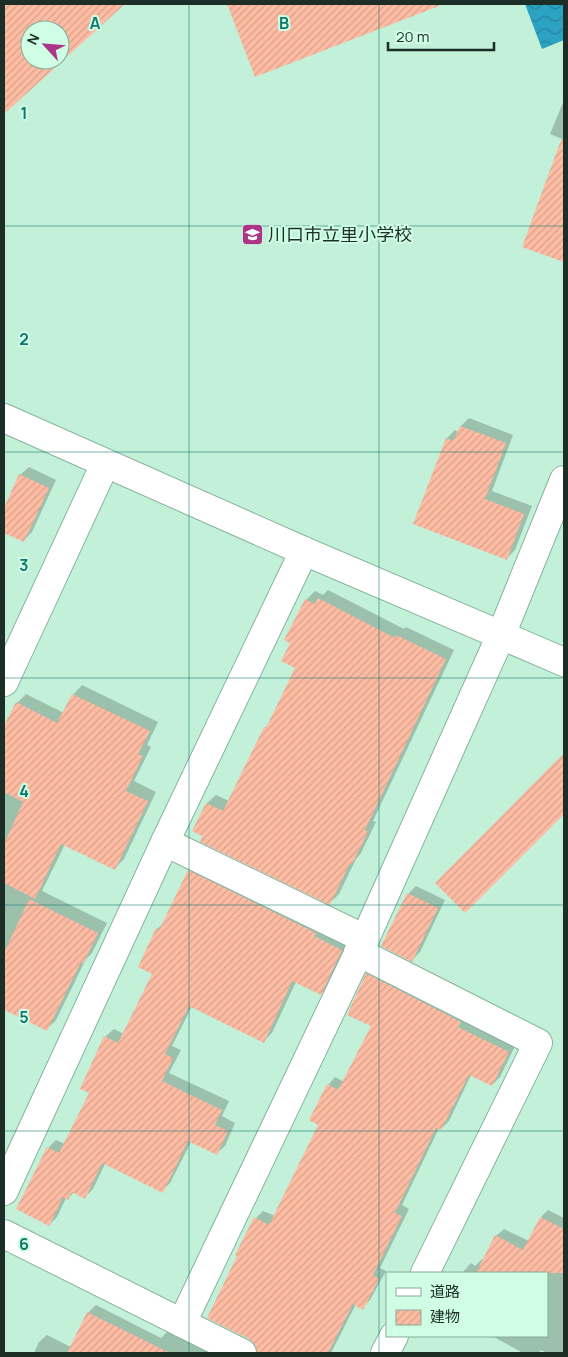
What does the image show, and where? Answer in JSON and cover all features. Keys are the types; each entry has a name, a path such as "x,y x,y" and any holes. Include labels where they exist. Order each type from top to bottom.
{"street":[{"path":"4,418 304,551 564,662"},
{"path":"4,682 105,464"},
{"path":"182,1323 361,946 501,635 564,480"},
{"path":"4,1191 304,551"},
{"path":"166,842 538,1043 424,1272"},
{"path":"4,1234 242,1353"},
{"path":"385,1353 393,1337"}],"water":[{"path":"525,4 564,4 564,40 542,49"}],"building":[{"path":"4,4 125,4 70,54 70,20 20,20 20,70 52,70 4,114"},
{"path":"227,4 439,4 439,6 255,77"},
{"path":"561,140 564,140 564,262 522,247"},
{"path":"460,426 506,443 485,499 524,514 507,560 413,524 446,438 453,441"},
{"path":"19,474 49,488 24,542 4,533 4,508"},
{"path":"318,598 395,638 396,635 446,659 365,830 368,832 352,864 350,863 330,905 200,842 202,836 192,831 206,803 223,811 295,668 281,661 290,643 284,640 305,599 315,604"},
{"path":"72,694 150,731 138,754 143,756 126,791 148,801 115,870 61,844 35,899 4,883 4,844 23,802 4,792 4,726 16,702 57,723"},
{"path":"564,753 564,814 465,913 435,883"},
{"path":"188,870 316,933 314,936 342,950 321,995 292,981 264,1043 189,1006 165,1054 173,1058 162,1081 222,1110 215,1125 228,1131 217,1155 188,1141 163,1193 102,1163 85,1199 72,1192 68,1200 63,1197 49,1226 16,1209 47,1147 59,1153 89,1093 80,1089 104,1036 118,1043 152,974 138,967 156,928 159,930"},
{"path":"407,893 438,908 412,962 381,946"},
{"path":"29,899 98,933 83,964 81,962 47,1031 4,1010 4,953"},
{"path":"366,973 461,1022 458,1027 509,1052 492,1086 469,1075 441,1130 436,1128 395,1213 402,1216 373,1275 379,1279 363,1310 353,1304 328,1353 257,1353 255,1345 249,1339 207,1318 254,1217 269,1225 318,1125 309,1120 327,1084 338,1090 371,1026 347,1015"},
{"path":"540,1217 564,1229 564,1273 476,1272 495,1235 523,1250"},
{"path":"87,1312 170,1353 67,1353"}],"place":[{"name":"川口市立里小学校","path":"252,234"}]}
